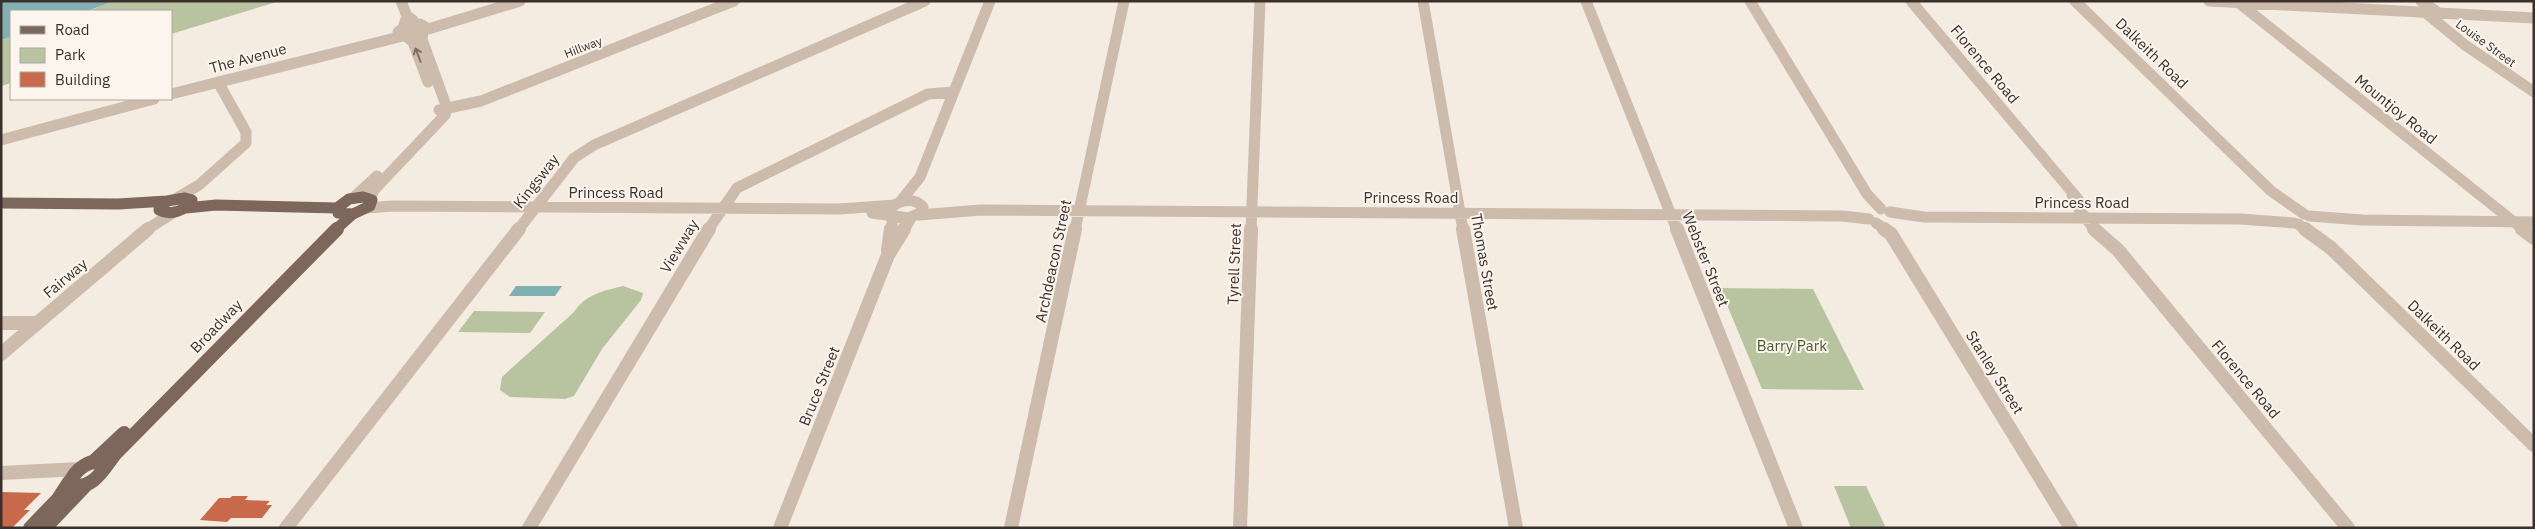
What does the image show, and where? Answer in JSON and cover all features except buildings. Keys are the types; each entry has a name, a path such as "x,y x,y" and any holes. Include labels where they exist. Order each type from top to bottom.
{"main road":[{"path":"1,203 301,205 350,199 370,203"},
{"name":"Broadway","path":"100,463 115,443 329,226 337,210 350,199"},
{"path":"301,205 353,214 370,203"},
{"path":"166,204 186,205"},
{"name":"Broadway","path":"100,463 353,214"},
{"path":"30,528 58,499 73,477 100,463 102,474 87,484 44,528"},
{"path":"73,477 69,485 76,487 87,484"}],"street":[{"path":"401,1 407,16 422,28"},
{"path":"422,28 520,1"},
{"name":"Hillway","path":"443,109 480,101 734,1"},
{"name":"Kingsway","path":"286,528 574,158 594,145 925,1"},
{"path":"895,209 920,176 990,1"},
{"name":"Archdeacon Street","path":"1011,528 1124,1"},
{"name":"Tyrell Street","path":"1240,528 1260,1"},
{"name":"Thomas Street","path":"1424,1 1516,528"},
{"name":"Webster Street","path":"1586,1 1796,528"},
{"name":"Stanley Street","path":"1750,1 2071,528"},
{"name":"Florence Road","path":"1911,1 2072,194 2075,206 2091,218 2348,528"},
{"name":"Dalkeith Road","path":"2075,1 2534,445"},
{"path":"2209,1 2534,18"},
{"path":"2421,1 2439,13"},
{"name":"Mountjoy Road","path":"2239,3 2534,238"},
{"name":"Louise Street","path":"2426,12 2465,45 2534,92"},
{"path":"407,16 403,32 413,42 443,109"},
{"path":"370,203 374,190 438,124 443,109 422,39 422,28"},
{"name":"The Avenue","path":"172,94 422,28"},
{"name":"Fairway","path":"150,227 166,204 199,185 243,148 247,139 246,132 218,82"},
{"name":"Viewway","path":"529,528 721,209 737,188 928,94 953,92"},
{"path":"1,140 150,100"},
{"path":"350,199 443,109"},
{"path":"918,210 920,176"},
{"name":"Fairway","path":"1,354 150,227 186,205 199,185"},
{"name":"Princess Road","path":"370,203 393,206 895,209"},
{"path":"895,209 918,210"},
{"path":"895,209 918,210"},
{"name":"Bruce Street","path":"888,255 895,209"},
{"name":"Princess Road","path":"918,210 2534,222"},
{"name":"Bruce Street","path":"780,528 888,255 918,210"},
{"path":"1,323 37,323"},
{"path":"1,473 73,477"}],"green space":[{"path":"114,1 280,1 172,34 172,10 91,10"},
{"path":"10,37 10,83 1,86 1,40"},
{"path":"623,286 643,293 641,300 602,349 574,396 565,399 510,397 500,390 502,377 584,301 596,294"},
{"name":"Barry Park","path":"1720,288 1813,289 1864,390 1762,389"},
{"path":"474,311 545,312 530,333 458,332"},
{"path":"1834,486 1866,486 1886,528 1851,528"}],"water":[{"path":"1,1 114,1 90,10 10,10 10,37 1,40"},
{"path":"516,286 562,286 555,296 509,296"}]}
